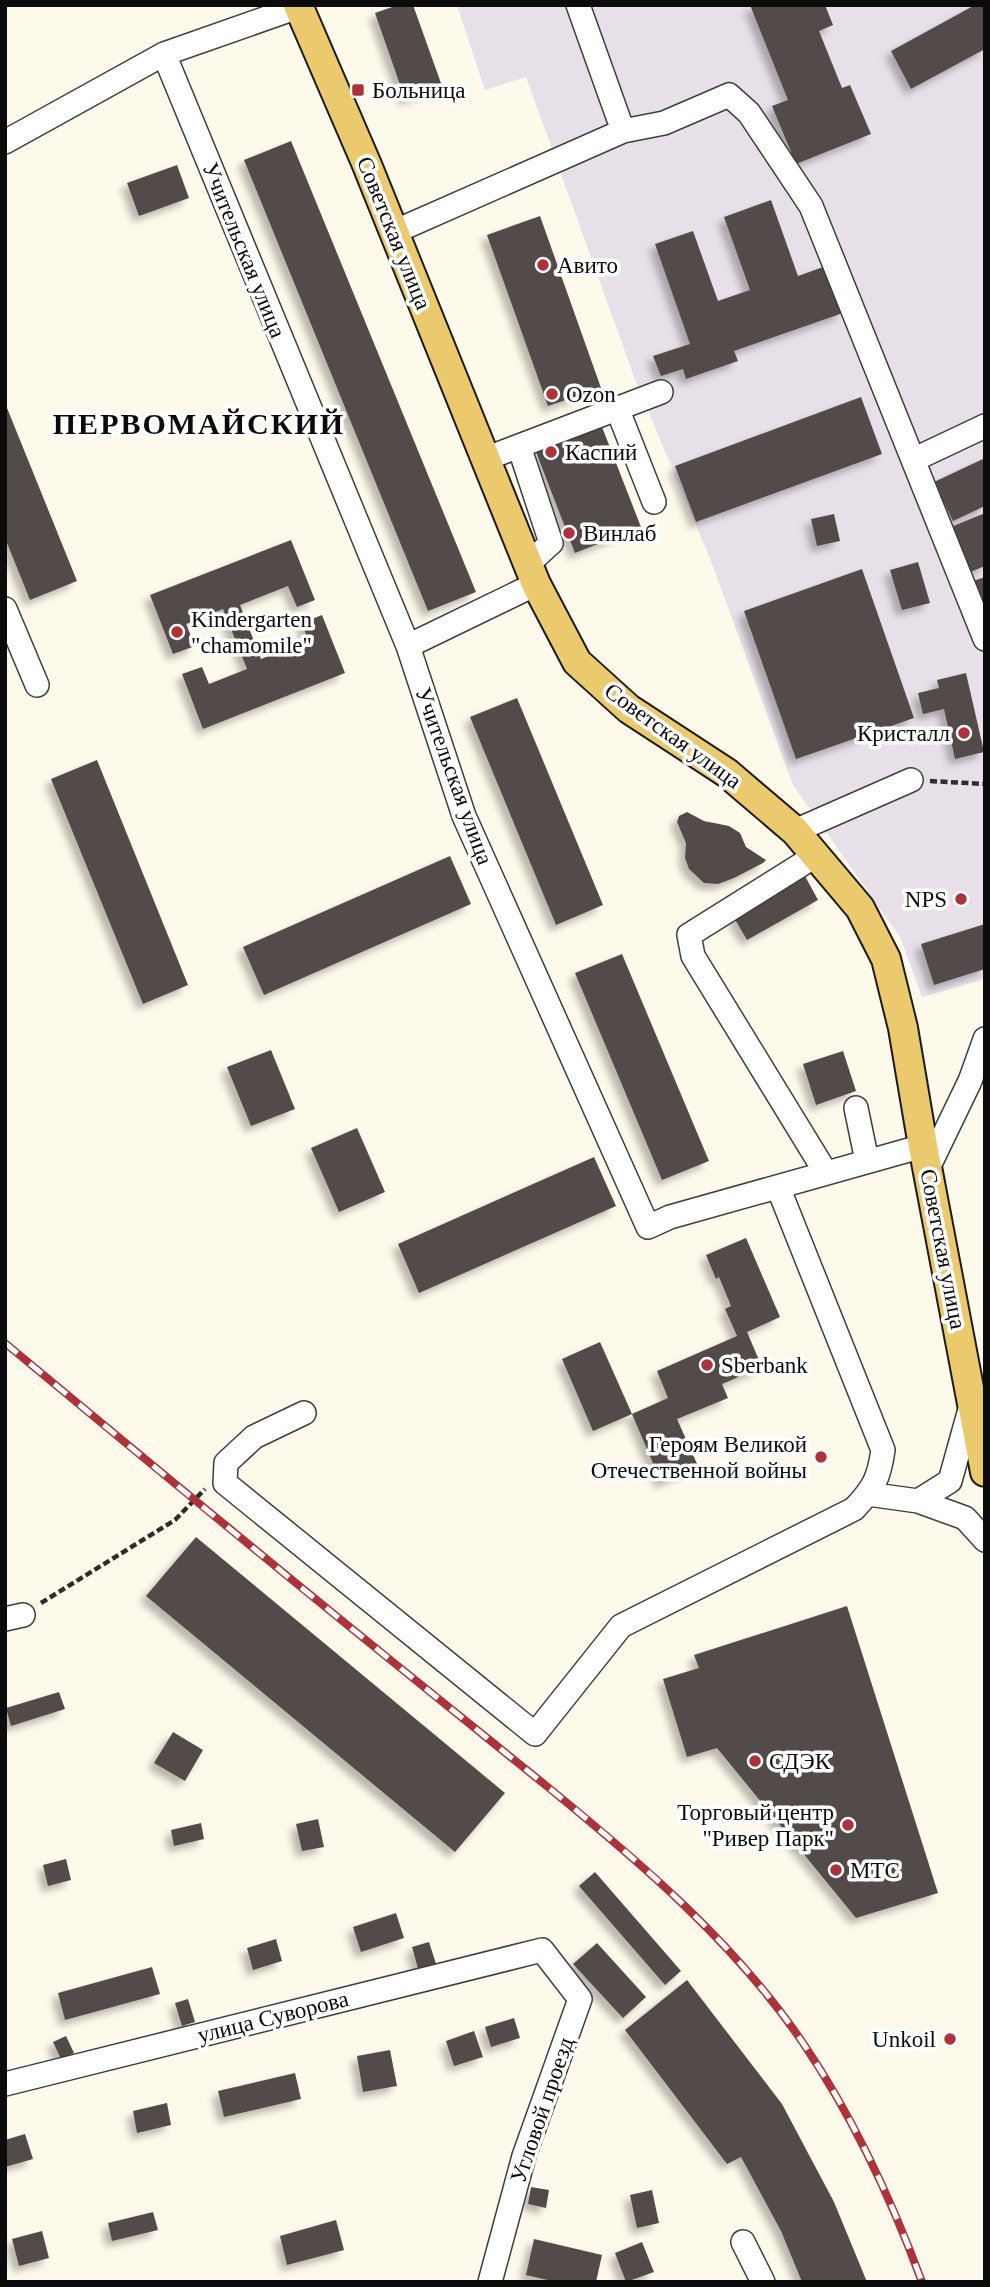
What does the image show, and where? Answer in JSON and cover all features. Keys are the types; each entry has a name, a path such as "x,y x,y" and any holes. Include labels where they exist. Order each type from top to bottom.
{"main road":[{"name":"Советская улица","path":"298,6 394,232 532,574 577,662 629,709 727,773 794,831 860,908 886,959 903,1028 985,1472"}],"street":[{"path":"578,5 622,131"},
{"path":"5,142 164,54 298,6"},
{"name":"Учительская улица","path":"164,54 408,646 464,816 648,1227 670,1217 867,1161 925,1157"},
{"path":"394,232 622,131 664,123 729,94 750,113 811,206 985,639"},
{"path":"485,459 661,392"},
{"path":"617,408 654,502"},
{"path":"913,460 985,426"},
{"path":"408,646 532,574 551,543 519,446"},
{"path":"5,609 37,685"},
{"path":"794,831 911,780"},
{"path":"816,856 689,935 693,956 826,1173"},
{"path":"925,1157 970,1082 985,1040"},
{"path":"856,1108 867,1161"},
{"path":"303,1413 254,1437 226,1463 225,1483 535,1734 621,1626 853,1509 878,1479 883,1450 778,1186"},
{"path":"918,1500 950,1481 972,1401"},
{"path":"868,1494 918,1500 965,1518 985,1540"},
{"name":"улица Суворова","path":"5,2084 542,1950"},
{"name":"Угловой проезд","path":"490,2282 524,2156 580,1999 542,1950"},
{"path":"743,2242 763,2282"}],"path":[{"path":"911,780 985,784"},
{"path":"14,1617 175,1520 195,1500"}],"shaded area":[{"path":"457,5 985,5 985,979 922,997 900,937 793,785 711,561 636,382 526,77 485,90"}],"building":[{"path":"398,5 413,5 442,86 405,99 375,13"},
{"path":"750,5 825,5 833,25 819,31 842,88 850,85 871,134 796,164 772,106 788,100"},
{"path":"975,5 985,5 985,49 911,89 891,51"},
{"path":"291,141 476,592 428,611 244,160"},
{"path":"177,165 189,198 139,216 127,183"},
{"path":"771,200 798,276 826,266 843,313 734,351 738,361 686,379 683,369 661,376 653,356 690,344 655,244 693,231 718,301 750,290 724,217"},
{"path":"540,216 601,388 548,406 487,235"},
{"path":"861,397 882,454 696,522 675,466"},
{"path":"5,403 77,581 30,600 5,538"},
{"path":"602,427 641,527 575,553 536,452"},
{"path":"985,458 985,506 953,521 934,482"},
{"path":"985,513 985,566 970,572 951,527"},
{"path":"834,514 840,541 817,546 811,519"},
{"name":"Kindergarten \"chamomile\"","path":"291,540 315,600 297,607 288,586 240,605 261,659 308,640 302,623 322,615 345,673 203,729 182,674 202,667 209,684 247,669 223,609 186,624 195,646 173,654 150,595"},
{"path":"918,562 930,603 902,610 890,570"},
{"path":"862,569 914,718 796,759 744,611"},
{"path":"985,577 985,615 970,582"},
{"name":"Кристалл","path":"966,673 984,752 955,759 944,709 923,714 918,693 939,688 937,680"},
{"path":"517,698 603,905 556,925 470,717"},
{"path":"97,760 188,985 143,1004 51,779"},
{"path":"687,812 704,821 729,826 740,833 746,847 766,860 718,884 704,883 689,869 685,858 686,843 677,822 679,816"},
{"path":"450,856 471,904 264,995 243,947"},
{"path":"805,876 818,900 747,940 733,916"},
{"path":"985,924 985,969 934,985 921,944"},
{"path":"622,954 709,1161 662,1180 575,973"},
{"path":"271,1050 295,1109 251,1126 227,1067"},
{"path":"843,1051 856,1091 816,1105 803,1064"},
{"path":"357,1128 385,1192 339,1212 311,1148"},
{"path":"594,1157 616,1206 419,1293 398,1244"},
{"path":"746,1238 780,1317 747,1332 762,1367 722,1384 728,1398 677,1419 698,1466 661,1482 632,1414 668,1398 657,1371 737,1336 725,1309 731,1306 706,1255"},
{"path":"600,1342 632,1414 593,1431 562,1359"},
{"path":"196,1537 505,1793 455,1852 146,1596"},
{"name":"Торговый центр \"Ривер Парк\"","path":"847,1606 938,1893 856,1918 717,1748 687,1757 663,1679 699,1668 694,1655"},
{"path":"59,1692 65,1709 11,1726 6,1708"},
{"path":"173,1732 203,1750 185,1781 154,1763"},
{"path":"318,1819 324,1847 302,1851 296,1824"},
{"path":"201,1823 204,1839 174,1846 171,1830"},
{"path":"66,1859 71,1880 48,1886 43,1865"},
{"path":"595,1872 681,1971 665,1985 579,1886"},
{"path":"396,1913 404,1938 361,1952 353,1927"},
{"path":"276,1939 282,1961 253,1970 247,1948"},
{"path":"429,1942 437,1967 419,1972 412,1947"},
{"path":"597,1943 646,1997 623,2018 573,1964"},
{"path":"152,1967 160,1994 65,2020 58,1993"},
{"path":"687,1980 782,2104 834,2202 867,2282 802,2282 781,2231 741,2157 727,2164 625,2030"},
{"path":"188,1999 195,2022 182,2026 175,2003"},
{"path":"514,2018 520,2038 491,2047 485,2027"},
{"path":"474,2031 483,2057 454,2066 446,2041"},
{"path":"66,2036 74,2053 61,2059 53,2042"},
{"path":"390,2050 397,2086 363,2092 357,2056"},
{"path":"295,2073 301,2099 224,2117 218,2091"},
{"path":"167,2103 171,2125 137,2133 133,2111"},
{"path":"25,2134 33,2159 5,2167 5,2140"},
{"path":"531,2187 549,2190 546,2208 528,2204"},
{"path":"652,2190 659,2223 637,2228 630,2195"},
{"path":"153,2212 158,2230 112,2241 108,2223"},
{"path":"336,2220 344,2250 287,2265 280,2236"},
{"path":"42,2231 49,2258 19,2266 12,2239"},
{"path":"534,2239 602,2255 596,2282 556,2282 526,2275"},
{"path":"642,2242 654,2272 626,2282 615,2253"}],"railway":[{"path":"5,1343 584,1817 685,1906 717,1938 776,2006 821,2071 884,2189 922,2282"}],"place":[{"name":"Больница","path":"358,90"},
{"name":"Авито","path":"543,265"},
{"name":"Ozon","path":"552,394"},
{"name":"Каспий","path":"551,452"},
{"name":"Винлаб","path":"569,533"},
{"name":"Kindergarten \"chamomile\"","path":"177,632"},
{"name":"Кристалл","path":"964,733"},
{"name":"NPS","path":"961,899"},
{"name":"Sberbank","path":"707,1365"},
{"name":"Героям Великой Отечественной войны","path":"821,1457"},
{"name":"СДЭК","path":"755,1761"},
{"name":"Торговый центр \"Ривер Парк\"","path":"848,1825"},
{"name":"МТС","path":"836,1870"},
{"name":"Unkoil","path":"950,2039"}],"district":[{"name":"ПЕРВОМАЙСКИЙ","path":"199,423"}]}
